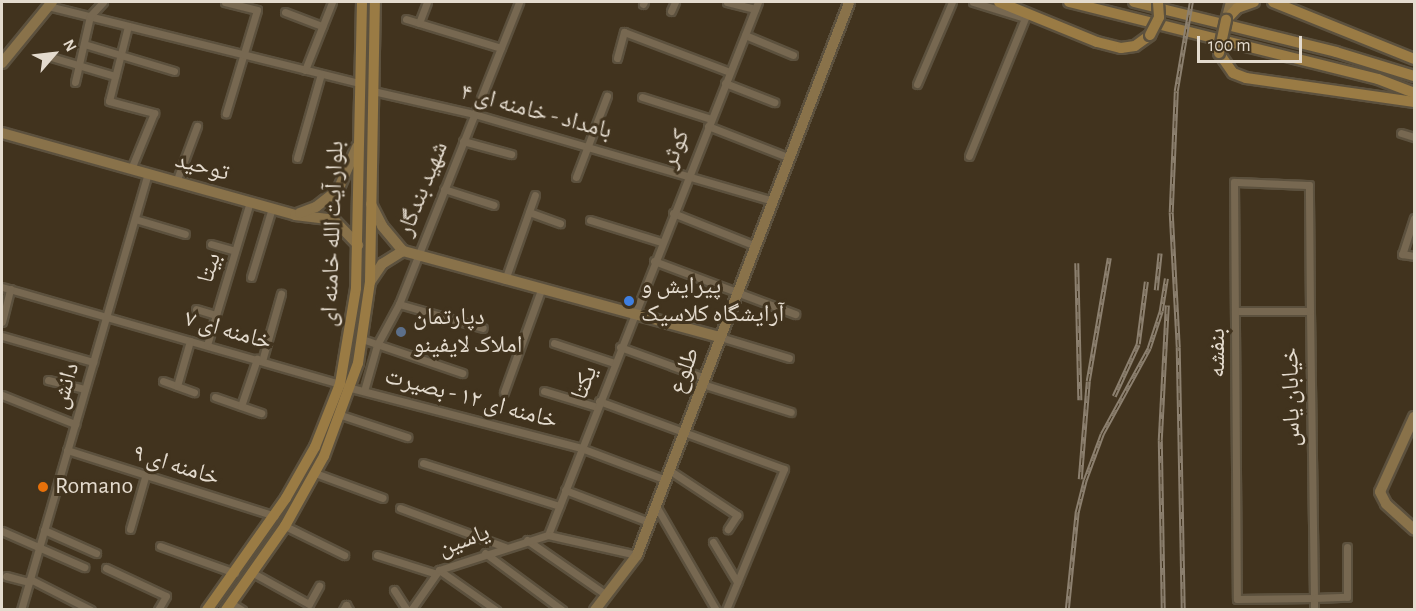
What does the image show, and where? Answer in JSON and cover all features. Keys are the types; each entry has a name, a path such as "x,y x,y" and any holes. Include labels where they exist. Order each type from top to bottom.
{"main road":[{"name":"بلوار آیت الله خامنه ای","path":"207,609 275,516 315,447 340,384 354,313 358,244 362,2"},
{"name":"بلوار آیت الله خامنه ای","path":"228,606 285,526 315,473 351,388 362,339 370,282 375,2"},
{"path":"999,2 1026,16 1121,48 1135,46 1150,35 1159,16 1158,2"},
{"path":"1070,2 1378,79 1414,93"},
{"path":"1134,2 1336,52 1414,76"},
{"path":"1254,2 1227,18 1219,53 1233,73 1246,78 1414,102"},
{"path":"1273,2 1414,59"}],"street":[{"path":"75,82 90,16 103,2"},
{"path":"225,2 257,10 226,113"},
{"path":"305,70 332,2"},
{"path":"418,23 427,2"},
{"name":"شهید بندگار","path":"364,391 377,345 399,304 519,2"},
{"path":"671,11 675,2"},
{"path":"727,2 755,9"},
{"name":"کوثر","path":"633,313 758,2"},
{"name":"طلوع","path":"595,609 637,555 850,2"},
{"path":"917,84 952,2"},
{"path":"969,156 1026,16 973,2"},
{"path":"1227,18 1231,2"},
{"path":"2,63 50,4 128,26 359,83"},
{"path":"285,12 322,27"},
{"path":"406,19 501,48"},
{"path":"128,26 109,101 154,113 131,169"},
{"path":"617,58 624,32 730,72"},
{"path":"745,35 794,55"},
{"path":"84,44 174,71"},
{"path":"51,57 116,76"},
{"path":"297,158 321,74"},
{"path":"725,83 774,102"},
{"name":"بامداد - خامنه ای ۴","path":"373,92 474,114 773,201"},
{"path":"576,177 607,96"},
{"path":"642,97 710,122 789,158"},
{"path":"176,182 197,126"},
{"name":"توحید","path":"2,133 295,215 334,220 358,244"},
{"path":"1401,133 1414,137"},
{"path":"463,141 511,154"},
{"path":"295,215 316,207 338,190 358,144"},
{"name":"دانش","path":"21,609 148,174"},
{"name":"بنفشه","path":"1309,185 1234,182 1237,311 1237,599 1314,598"},
{"name":"خیابان یاس","path":"1309,185 1314,609"},
{"path":"444,189 494,205"},
{"path":"505,279 535,195"},
{"name":"بیتا","path":"207,345 250,202"},
{"path":"371,204 381,226 403,251 789,358"},
{"path":"251,277 272,208"},
{"path":"529,212 560,223"},
{"path":"673,213 756,246"},
{"path":"1414,218 1402,254 1414,256"},
{"path":"135,219 185,234"},
{"path":"590,220 661,242"},
{"path":"211,244 236,251"},
{"path":"370,282 382,264 403,251"},
{"path":"654,261 795,314"},
{"name":"خامنه ای ۷","path":"2,287 340,384"},
{"path":"2,322 10,289"},
{"path":"504,392 541,290"},
{"path":"241,406 282,294"},
{"path":"399,304 483,328"},
{"path":"196,309 216,315"},
{"path":"1237,311 1310,311"},
{"name":"یکتا","path":"548,535 633,313"},
{"path":"2,336 93,362"},
{"path":"362,339 462,373"},
{"path":"177,386 190,341"},
{"path":"554,343 614,363"},
{"path":"620,347 704,381 791,412"},
{"path":"48,380 85,389"},
{"path":"163,381 194,392"},
{"name":"خامنه ای ۱۲ - بصیرت","path":"351,388 581,448 668,475 737,515 728,530"},
{"path":"544,391 598,404 784,469 726,609"},
{"path":"2,395 75,424"},
{"path":"215,397 261,413"},
{"path":"341,415 407,437"},
{"path":"1414,417 1380,492 1386,504 1414,529"},
{"name":"خامنه ای ۹","path":"67,450 145,477 275,516"},
{"path":"423,463 559,506"},
{"path":"315,473 383,498"},
{"path":"130,529 145,477"},
{"path":"565,490 649,522"},
{"path":"656,506 716,609"},
{"path":"400,508 505,547"},
{"path":"285,526 344,555"},
{"path":"44,530 96,553"},
{"path":"2,531 84,567"},
{"path":"548,535 637,555"},
{"name":"یاسین","path":"413,608 436,572 485,553 548,535"},
{"path":"527,540 605,594"},
{"path":"713,542 737,582"},
{"path":"160,546 235,573"},
{"path":"1314,598 1347,597 1347,547"},
{"path":"485,553 562,609"},
{"path":"377,555 436,572 496,609"},
{"path":"106,568 166,596 158,609"},
{"path":"253,573 309,604 319,586"},
{"path":"6,576 29,580 91,609"},
{"path":"394,590 413,608"},
{"path":"343,609 346,605 349,609"},
{"path":"228,606 242,609"}],"railway":[{"path":"1183,610 1178,347 1171,212 1176,91 1191,2"},
{"path":"1156,290 1160,253"},
{"path":"1080,479 1088,381 1109,258"},
{"path":"1077,263 1080,400"},
{"path":"1067,610 1077,512 1085,480 1102,434 1149,348 1161,311 1166,278"},
{"path":"1114,396 1138,344 1146,282"},
{"path":"1163,610 1160,440 1167,305"}],"place":[{"name":"پیرایش و آرایشگاه کلاسیک","path":"629,301"},
{"name":"دپارتمان املاک لایفینو","path":"401,332"},
{"name":"Romano","path":"43,487"}]}
